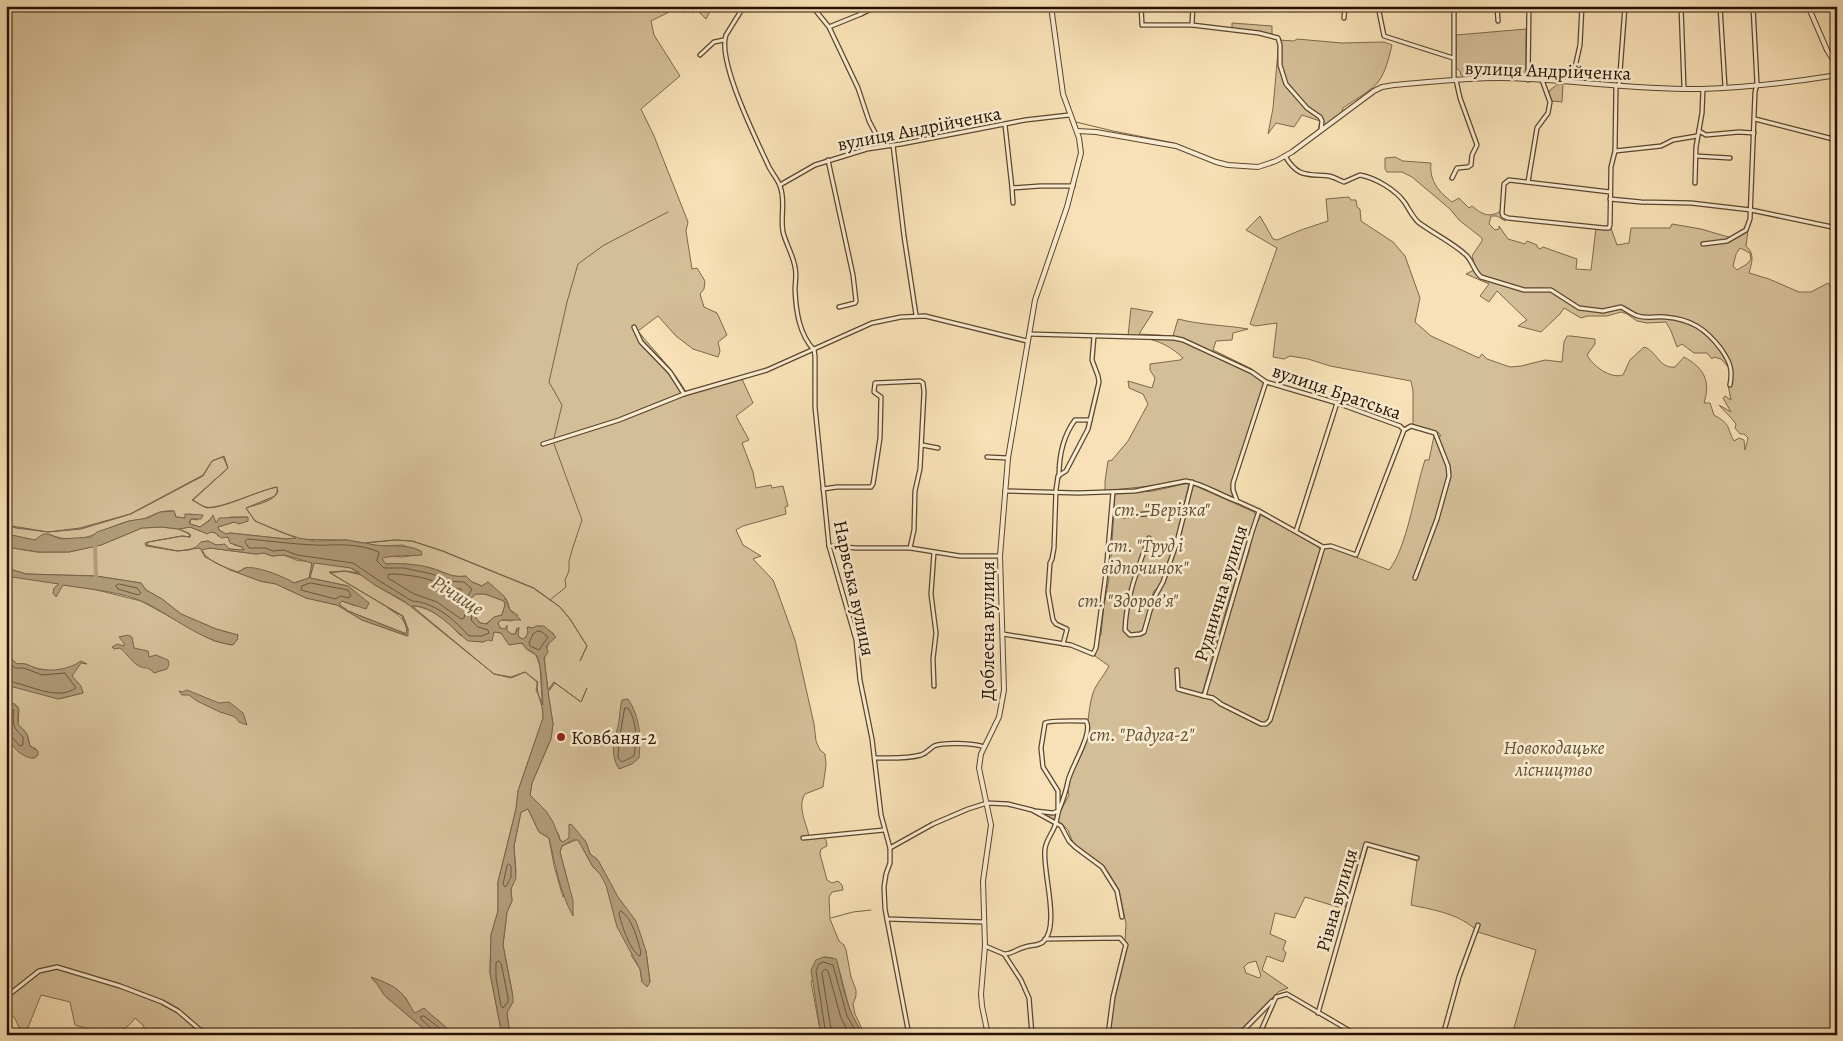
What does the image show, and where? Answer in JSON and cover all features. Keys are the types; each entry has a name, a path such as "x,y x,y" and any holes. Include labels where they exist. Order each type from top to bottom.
{"street":[{"path":"744,6 724,40 732,81 745,115 780,185 783,200 783,230 792,253 797,277 795,287 802,336 814,350"},
{"path":"812,6 829,27 858,88 869,121 882,146"},
{"path":"859,6 861,14"},
{"path":"829,27 878,6"},
{"name":"Доблесна вулиця","path":"988,1035 981,994 985,946 983,881 992,825 979,768 984,747 994,728 1002,703 1004,674 1000,556 1008,458 1035,300 1074,186 1081,153 1077,130 1063,94 1051,6"},
{"path":"1142,6 1142,24 1192,25 1258,33 1278,38 1281,71 1286,84 1307,108 1320,117 1322,121 1321,130"},
{"path":"1192,25 1193,6"},
{"path":"1344,18 1345,6"},
{"path":"1378,6 1384,36 1453,58"},
{"path":"1452,178 1456,169 1471,165 1472,155 1477,145 1455,80 1453,58 1454,6"},
{"path":"1497,6 1498,21"},
{"path":"1528,80 1529,6"},
{"path":"1572,81 1580,45 1582,6"},
{"path":"1610,192 1509,180 1506,182 1502,209 1504,216 1508,218 1609,228 1611,167 1616,151 1617,86 1625,6"},
{"path":"1681,6 1684,88"},
{"path":"1720,6 1725,87"},
{"path":"1704,244 1727,241 1746,230 1751,210 1755,92 1757,84 1753,6"},
{"path":"1808,6 1827,50 1837,66"},
{"path":"700,55 714,42 724,40"},
{"name":"вулиця Андрійченка","path":"1077,130 1176,146 1216,162 1228,165 1258,167 1268,165 1285,156 1382,87 1474,79 1572,81 1617,86 1703,88 1837,76"},
{"path":"1528,182 1537,128 1546,118 1550,102 1542,80"},
{"path":"1695,183 1697,136 1702,113 1703,88"},
{"name":"вулиця Андрійченка","path":"780,185 815,165 850,153 1025,120 1070,115"},
{"path":"1755,119 1837,140"},
{"path":"1005,125 1013,203"},
{"path":"1699,131 1706,135 1739,132 1754,133"},
{"path":"1616,151 1660,146 1673,140 1697,136"},
{"path":"893,145 916,315"},
{"path":"1285,156 1300,174 1330,176 1344,182 1360,175 1379,182 1400,196 1411,216 1467,256 1476,273 1481,277 1524,290 1550,290 1579,308 1603,311 1621,307 1638,316 1667,317 1683,320 1705,330 1728,360 1733,372 1730,385"},
{"path":"1696,156 1730,158"},
{"path":"828,160 853,275 856,301 855,303 839,307"},
{"path":"1012,188 1074,186"},
{"path":"1610,199 1751,210 1837,228"},
{"path":"543,444 619,420 684,394 767,370 866,325 884,320 916,315 1027,341"},
{"path":"634,327 641,342 670,372 684,394"},
{"name":"вулиця Братська","path":"1028,334 1138,336 1183,340 1252,372 1266,382 1337,403 1400,426 1404,430 1411,426 1435,433 1448,466 1449,476 1437,519 1415,578"},
{"path":"1058,476 1066,471 1088,429 1099,382 1092,360 1094,336"},
{"name":"Нарвська вулиця","path":"814,350 815,407 829,546 856,640 860,680 872,739 884,830 890,848 890,863 884,887 885,909 909,1035"},
{"path":"823,489 837,487 868,488 872,486 880,438 882,399 874,392 874,383 917,381 923,383 922,445 920,469 914,491 914,530 910,548"},
{"name":"Руднична вулиця","path":"1177,670 1178,688 1204,696 1252,532 1260,511 1237,501 1234,496 1233,483 1266,382"},
{"path":"1296,531 1337,403"},
{"path":"1063,644 1067,629 1056,624 1053,620 1048,592 1050,563 1054,548 1056,492 1060,458 1068,430 1075,420 1090,420"},
{"path":"1260,511 1323,547 1331,546 1356,555 1404,430"},
{"path":"922,445 938,448"},
{"path":"986,457 1008,458"},
{"path":"1005,491 1134,491 1186,481 1237,501"},
{"path":"1149,538 1129,595 1125,630 1130,635 1144,632 1153,600 1163,582 1177,542 1192,482"},
{"path":"1003,634 1063,644 1093,654 1096,648 1113,492"},
{"path":"1112,509 1122,516 1156,513 1186,506"},
{"path":"829,546 910,548 960,556 1000,556"},
{"path":"1204,696 1213,698 1261,724 1266,724 1270,720 1323,547"},
{"path":"934,552 931,594 936,633 933,658 934,686"},
{"path":"890,848 933,824 968,808 987,803 1008,804 1035,811 1053,813 1058,811 1066,796 1073,766 1083,744 1088,727 1086,721 1048,721 1044,725 1041,748 1043,767 1058,791 1058,811 1056,823 1045,852 1051,905 1051,917 1046,939"},
{"path":"875,758 920,755 940,745 972,743 984,747"},
{"path":"1035,811 1064,828 1069,841 1102,867 1117,891 1122,917"},
{"path":"803,838 884,830"},
{"name":"Рівна вулиця","path":"1318,1014 1366,844 1417,858"},
{"path":"887,919 984,922"},
{"path":"1443,1035 1478,925"},
{"path":"985,946 1004,954 1011,954 1021,948 1039,944 1046,939 1120,938 1126,945 1113,998 1108,1035"},
{"path":"1004,954 1021,980 1029,998 1032,1035"},
{"path":"6,997 39,972 57,967 120,986 162,1002 178,1011 206,1035"},
{"path":"1239,1035 1276,997 1281,994 1289,994 1318,1014 1357,1035"},
{"path":"1259,1035 1276,997"}],"green space":[{"path":"6,6 673,6 669,12 651,21 654,35 680,76 641,109 654,136 688,222 686,231 692,269 697,268 705,281 704,289 700,294 704,307 717,313 727,335 718,342 720,351 718,357 693,349 676,336 658,316 638,331 686,392 735,378 742,379 753,403 736,416 749,440 742,443 753,472 756,488 771,485 772,488 783,486 788,506 785,507 786,514 743,526 736,530 743,545 761,556 753,559 773,580 795,640 814,724 816,741 820,750 825,754 826,765 823,787 805,794 802,809 809,836 822,836 826,840 827,846 821,849 820,854 827,880 832,883 838,881 842,885 843,890 832,892 829,897 830,919 839,941 846,950 851,977 856,990 853,1004 855,1014 864,1033 863,1035 851,1015 839,969 833,958 824,957 811,982 821,1035 510,1035 507,1013 512,991 503,945 507,912 512,901 511,889 516,872 514,846 521,812 528,809 539,832 549,838 554,866 563,897 568,883 560,852 562,846 578,839 593,867 598,860 590,854 586,842 579,834 563,842 560,840 559,835 530,795 532,783 551,739 553,724 548,692 554,682 548,691 545,656 546,649 554,634 541,626 528,627 525,639 522,639 518,636 517,628 515,634 511,634 507,630 500,628 498,623 501,620 512,621 518,615 510,610 507,600 488,582 482,586 472,582 466,576 453,576 417,565 386,564 381,559 386,556 403,557 422,554 403,545 380,546 347,540 286,539 226,534 219,530 218,527 234,522 248,521 247,517 231,517 217,524 212,518 200,527 190,524 191,519 198,520 196,515 189,514 186,518 176,517 174,511 167,511 144,519 129,521 81,538 60,538 48,534 34,540 6,534","holes":["646,951 650,982 642,982 640,969 631,955"]},
{"path":"678,6 713,6 706,19 697,10 693,13 689,9 685,13"},
{"path":"1232,23 1272,26 1272,34 1232,29"},
{"path":"1526,29 1525,77 1461,75 1460,71 1456,68 1456,35"},
{"path":"1297,39 1342,43 1384,42 1392,45 1385,69 1376,85 1343,108 1342,112 1318,131 1320,121 1302,115 1294,127 1276,123 1268,134 1273,108 1279,40 1294,41"},
{"path":"1558,84 1563,84 1562,102 1552,101 1549,95 1550,90"},
{"path":"1395,157 1403,161 1431,163 1433,181 1452,202 1459,198 1469,208 1472,206 1479,212 1489,215 1501,211 1501,215 1506,219 1505,221 1497,216 1491,216 1489,224 1495,230 1499,229 1499,226 1508,239 1525,244 1527,241 1537,245 1540,249 1543,247 1577,259 1576,269 1591,270 1596,228 1604,230 1611,228 1617,245 1629,243 1631,228 1670,228 1672,224 1701,229 1732,238 1748,230 1746,246 1751,252 1752,258 1749,273 1799,292 1811,292 1828,283 1835,294 1837,294 1837,1035 1512,1035 1536,950 1478,932 1464,921 1447,914 1411,905 1417,861 1370,846 1368,847 1351,903 1341,908 1305,897 1295,918 1275,913 1270,934 1286,941 1283,949 1286,953 1283,962 1267,956 1262,970 1288,988 1278,992 1237,1035 1109,1035 1112,1011 1127,945 1125,941 1126,924 1119,890 1104,866 1074,845 1068,830 1062,824 1045,816 1046,814 1052,815 1060,812 1069,795 1068,783 1084,744 1093,693 1109,666 1095,656 1098,637 1101,635 1110,573 1115,494 1153,491 1189,484 1174,548 1160,585 1154,591 1150,602 1153,602 1162,586 1178,542 1193,485 1254,512 1256,516 1228,603 1202,694 1204,695 1249,552 1253,532 1261,515 1318,546 1320,550 1273,707 1277,705 1276,703 1324,549 1330,547 1389,570 1401,548 1421,472 1425,460 1429,460 1434,436 1441,436 1439,433 1413,426 1413,391 1411,381 1330,366 1308,359 1290,356 1284,359 1273,357 1277,323 1255,326 1250,324 1277,248 1246,230 1260,216 1273,239 1277,240 1328,221 1326,199 1349,197 1351,200 1356,200 1357,207 1360,209 1361,221 1393,242 1405,256 1420,298 1415,322 1431,336 1479,358 1482,354 1487,359 1510,367 1545,360 1562,362 1564,342 1567,336 1595,339 1595,344 1587,355 1602,371 1618,376 1623,375 1630,360 1644,347 1652,352 1662,363 1670,367 1675,367 1684,357 1697,366 1704,376 1707,388 1704,403 1710,403 1714,415 1726,424 1734,441 1739,438 1744,440 1745,450 1748,438 1744,434 1740,434 1735,428 1736,424 1719,405 1731,412 1723,398 1725,396 1731,400 1728,385 1731,370 1721,359 1714,357 1712,359 1707,353 1694,353 1682,344 1677,347 1666,322 1647,323 1637,321 1621,312 1607,316 1587,316 1581,318 1564,308 1541,332 1518,326 1527,320 1497,291 1489,302 1480,296 1489,284 1466,274 1476,269 1472,256 1482,238 1459,220 1450,209 1412,177 1402,172 1387,172 1385,169 1385,158","holes":["1740,248 1750,253 1751,259 1737,270 1733,266 1736,254","1256,961 1261,976 1259,978 1246,973 1244,967 1248,963"]},
{"path":"1131,308 1153,312 1139,334 1173,336 1178,319 1195,323 1248,329 1233,333 1232,340 1216,341 1213,350 1252,369 1253,375 1264,383 1232,483 1231,490 1234,499 1193,481 1105,491 1108,461 1112,460 1128,441 1148,404 1143,394 1129,388 1128,381 1152,388 1155,378 1150,370 1150,364 1183,358 1160,342 1139,338 1132,339 1128,336"},
{"path":"162,527 178,529 190,527 208,534 210,532 216,533 218,536 228,537 234,545 242,547 244,550 226,548 208,541 201,542 196,547 256,554 264,553 272,556 284,555 296,560 312,562 310,575 314,562 351,568 375,585 411,606 421,607 437,615 450,624 459,634 471,640 483,642 494,632 501,633 509,644 522,643 526,649 536,655 540,666 543,718 518,791 516,809 498,882 498,911 491,935 490,973 502,1035 453,1035 443,1024 424,1009 415,1014 406,998 372,978 385,996 431,1035 147,1035 143,1025 135,1018 122,1030 108,1033 75,1025 70,1002 41,995 25,1035 23,1035 14,1017 6,1015 6,731 8,740 36,749 30,746 27,734 18,724 19,709 15,704 6,701 6,685 62,698 83,693 71,676 61,672 17,664 6,654 6,575 97,590 141,601 214,641 232,645 237,640 238,635 216,629 181,614 162,599 146,590 141,583 96,576 26,574 6,568 6,547 38,552 69,552 101,545 142,528","holes":["245,568 270,572 294,583 310,576 310,578 348,586 363,600 355,606 342,601 339,604 348,611 407,634 404,621 388,608 403,616 408,629 407,636 362,620 337,605 306,598 276,584 260,581 238,572"]},
{"path":"476,594 485,594 504,601 505,605 502,615 494,617 486,624 480,623 476,618 478,610 471,598"}],"water":[{"path":"212,461 203,476 131,514 81,529 48,532 80,528 130,514 203,475"},
{"path":"228,468 193,500 202,506 192,500"},
{"path":"254,494 231,503 214,508 207,508 202,506 220,506"},
{"path":"274,496 267,501 246,508"},
{"name":"Річище","path":"174,511 176,517 185,518 185,514 203,515 201,519 191,519 189,522 200,527 209,521 213,515 216,523 219,518 248,517 248,521 239,524 234,522 218,527 219,530 226,534 286,539 296,538 287,534 315,541 347,540 363,543 395,540 366,543 380,546 408,547 421,551 422,555 394,556 382,559 386,564 410,564 428,567 453,576 466,576 472,582 482,586 488,582 504,596 510,610 521,620 501,620 498,623 500,628 505,629 507,625 507,630 511,634 515,634 519,627 518,636 522,639 528,633 527,627 544,626 556,637 546,646 548,652 544,658 548,690 554,682 581,702 555,683 548,692 553,724 551,739 532,783 530,795 546,811 553,822 560,840 563,842 569,838 569,824 572,825 586,842 590,854 598,860 618,897 636,921 646,951 650,982 647,987 642,982 640,969 617,927 606,885 600,874 593,867 578,840 573,840 562,846 560,852 573,901 573,916 561,888 549,838 539,832 528,809 521,812 514,846 516,878 511,889 512,901 507,912 503,945 513,1002 507,1013 510,1035 502,1035 490,973 491,935 498,911 498,882 516,809 518,791 543,718 539,696 543,705 539,660 522,643 509,645 501,633 494,632 492,641 468,641 435,613 420,606 412,606 494,674 404,601 361,575 345,571 360,573 351,568 314,563 310,578 348,586 369,603 366,609 342,601 339,604 348,611 406,634 407,629 402,616 359,590 403,616 408,629 408,636 362,620 337,605 306,598 276,584 260,581 223,567 238,572 245,568 256,568 294,583 309,578 312,563 284,555 272,556 264,553 256,554 210,548 202,550 212,561 205,557 200,548 191,549 201,542 208,541 216,545 225,544 229,549 244,550 242,547 230,543 228,537 221,538 216,533 210,532 208,534 190,527 179,529 182,530 162,527 142,528 101,545 69,552 38,552 6,547 6,534 35,540 43,534 61,539 91,537 97,532 129,521 148,518 160,512","holes":["476,594 485,594 504,601 505,605 502,615 494,617 487,624 480,623 476,618 478,610 471,598"]},
{"path":"6,525 48,532 16,528"},
{"path":"412,541 443,551 534,588 560,607 533,588 442,551"},
{"path":"148,542 147,545 178,551 146,546 145,543"},
{"path":"6,568 26,574 96,576 141,583 146,590 162,599 181,614 216,629 238,635 237,640 233,645 210,639 146,603 127,596 63,585 56,597 53,593 54,588 59,584 12,577 6,582 8,577 6,575"},
{"path":"128,635 132,637 134,648 148,651 149,657 156,655 168,660 169,665 167,669 154,673 148,668 136,664 120,648 114,649 112,647 117,644 124,646 119,637"},
{"path":"6,654 17,664 26,664 44,670 66,668 81,661 87,664 81,663 72,676 81,686 83,693 58,699 6,685"},
{"path":"187,690 219,703 229,702 243,713 247,725 239,722 233,716 197,701 189,695 182,695 179,691"},
{"path":"628,699 639,727 639,758 632,764 619,769 613,751 622,700"},
{"path":"6,701 18,707 18,724 27,734 30,746 38,751 38,755 35,758 29,758 20,753 11,742 6,723"},
{"path":"824,957 836,959 837,961 846,998 862,1032 861,1035 821,1035 811,970 816,960"},
{"path":"371,977 399,991 415,1013 424,1008 453,1035 431,1035 385,996"}],"waterway":[{"path":"1076,122 1174,143"},
{"path":"554,438 562,405 549,382 567,302 578,264 604,245 668,212"},
{"path":"550,600 566,587 565,580 569,571 569,561 582,520 554,444"},
{"path":"93,542 95,546 96,576"},
{"path":"831,918 853,912 871,910"}],"place":[{"name":"Ковбаня-2","path":"561,737"}],"park label":[{"name":"ст. \"Берізка\"","path":"1162,509"},
{"name":"ст. \"Труд і відпочинок\"","path":"1145,556"},
{"name":"ст. \"Здоров’я\"","path":"1128,600"},
{"name":"ст. \"Радуга-2\"","path":"1142,734"},
{"name":"Новокодацьке лісництво","path":"1554,758"}]}
